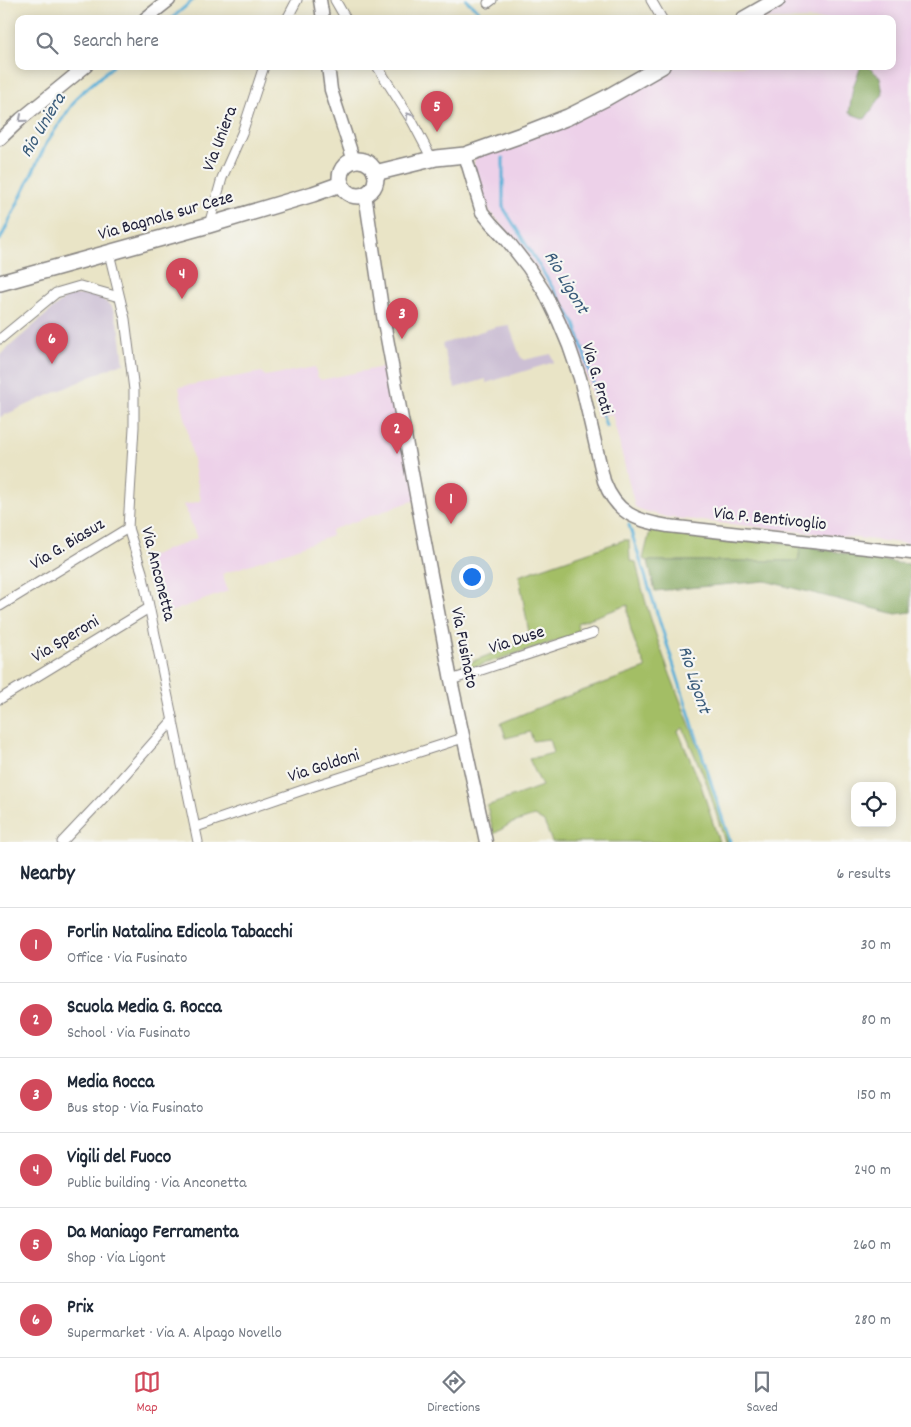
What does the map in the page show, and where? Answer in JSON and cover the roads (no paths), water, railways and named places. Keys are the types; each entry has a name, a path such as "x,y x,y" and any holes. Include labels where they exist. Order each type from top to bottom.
{"main road":[{"path":"751,15 777,0"},
{"path":"375,173 432,159 464,155 515,138 568,116 620,91 655,70"},
{"path":"359,160 369,164 375,173 373,188 365,194 354,195 344,189 341,184 341,172 344,167 354,161 359,160"},
{"name":"Via Bagnols sur Ceze","path":"0,283 209,225 341,184"}],"street":[{"path":"150,15 169,0"},
{"path":"289,15 297,0"},
{"path":"320,0 322,15"},
{"path":"335,0 344,15"},
{"path":"651,0 660,15"},
{"path":"0,139 21,119 81,70"},
{"name":"Via Uniera","path":"209,225 222,178 242,133 263,70"},
{"path":"328,70 331,90 354,161"},
{"path":"379,70 412,121 432,159"},
{"name":"Via G. Prati","path":"464,155 482,212 528,267 545,293 559,322 580,378 604,481 611,497 626,513"},
{"name":"Via Fusinato","path":"365,194 384,322 451,680 486,842"},
{"name":"Via Anconetta","path":"109,252 125,319 134,390 134,427 128,528 142,572 198,842"},
{"path":"0,339 56,293 80,286 120,297"},
{"name":"Via P. Bentivoglio","path":"626,513 643,521 668,526 911,552"},
{"name":"Via G. Biasuz","path":"0,606 128,528"},
{"name":"Via Speroni","path":"0,699 149,608"},
{"name":"Via Duse","path":"451,680 593,633"},
{"path":"62,842 114,788 173,720"},
{"name":"Via Goldoni","path":"196,827 320,784 463,738"}],"waterway":[{"name":"Rio Uniera","path":"176,15 193,0"},
{"name":"Rio Ligont","path":"466,0 478,10 481,15"},
{"name":"Rio Uniera","path":"0,240 47,142 78,96 108,70"},
{"name":"Rio Ligont","path":"503,158 503,207 575,324 606,426"},
{"name":"Rio Ligont","path":"629,525 730,842"}],"place":[{"name":"Da Maniago Ferramenta","path":"437,132"},
{"name":"Vigili del Fuoco","path":"182,299"},
{"name":"Media Rocca","path":"402,339"},
{"name":"Prix","path":"52,364"},
{"name":"Scuola Media G. Rocca","path":"397,454"},
{"name":"Forlin Natalina Edicola Tabacchi","path":"451,524"}]}
